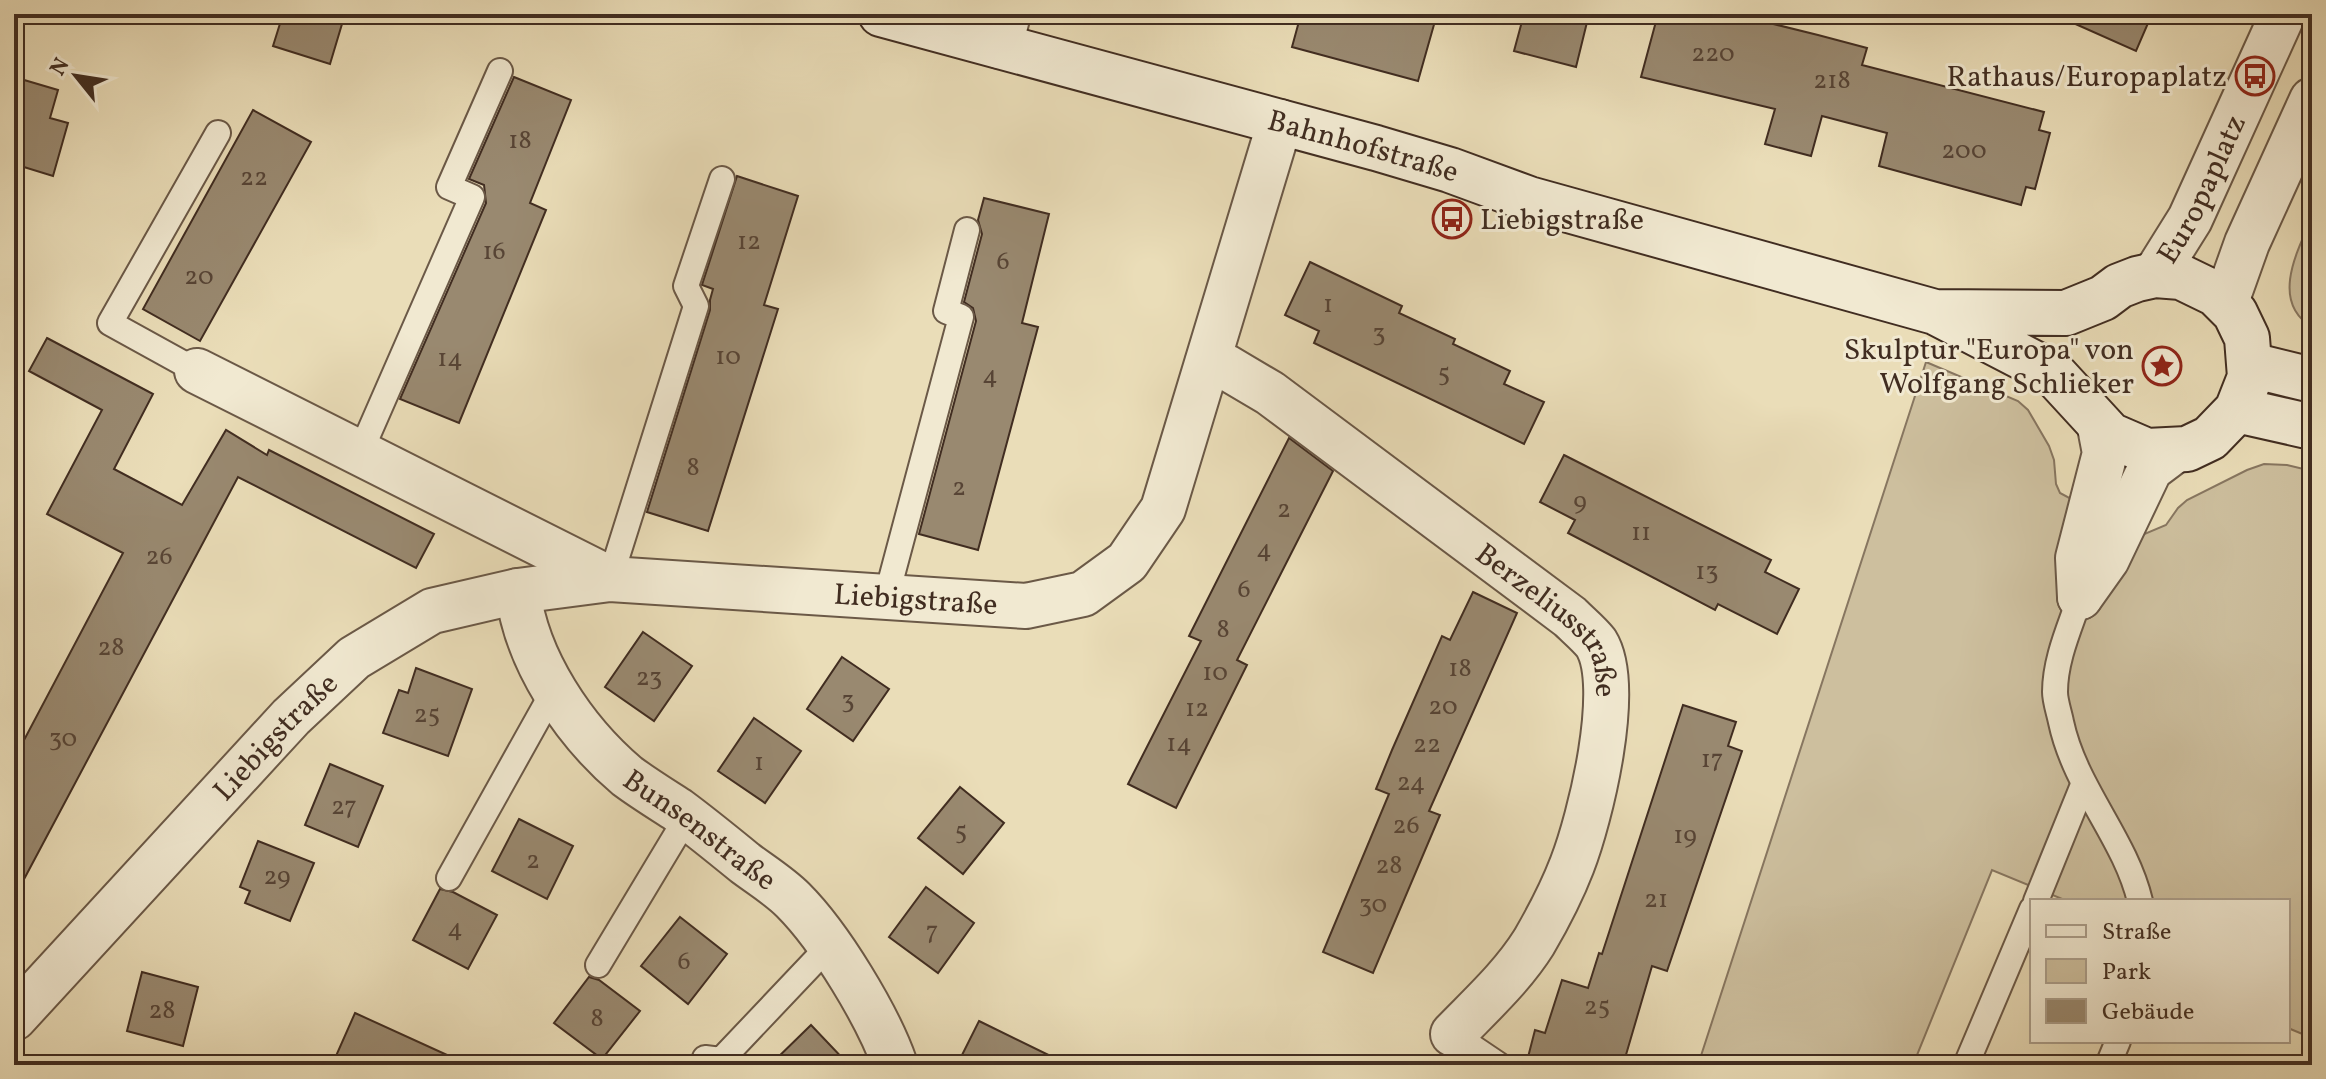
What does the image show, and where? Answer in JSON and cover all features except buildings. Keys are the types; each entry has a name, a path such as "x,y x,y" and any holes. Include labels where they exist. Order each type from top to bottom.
{"street":[{"name":"Bahnhofstraße","path":"881,14 1004,30 1280,122 1450,170 1529,199 1935,312 2053,373 2110,435 2147,451 2174,451"},
{"name":"Europaplatz","path":"2155,275 2190,219 2283,14"},
{"name":"Europaplatz","path":"2226,302 2247,243 2312,100"},
{"name":"Liebigstraße","path":"14,1018 291,717 354,658 432,611 518,591 610,579 1026,606 1083,594 1127,562 1163,509 1280,122"},
{"name":"Bahnhofstraße","path":"1935,312 2066,313 2103,298 2119,286 2155,275"},
{"path":"2155,275 2194,281 2226,302 2242,325 2251,365 2247,388 2237,410 2312,427"},
{"path":"2092,415 2076,386 2075,347 2081,329 2103,298"},
{"name":"Berzeliusstraße","path":"1208,362 1226,367 1270,393 1570,617 1596,643 1607,675 1606,712 1585,823 1572,865 1533,943 1456,1050"},
{"path":"2251,365 2312,380"},
{"name":"Liebigstraße","path":"197,371 610,579"},
{"name":"Bahnhofstraße","path":"2080,597 2107,559 2150,469 2174,451 2210,438 2237,410"},
{"name":"Bahnhofstraße","path":"2080,597 2078,558 2105,453 2092,415"},
{"name":"Bunsenstraße","path":"518,591 522,619 554,690 581,727 627,775 687,817 793,900 840,960 888,1045 895,1065"}],"lane":[{"path":"360,453 472,197 449,187 500,71"},
{"path":"197,371 110,323 218,133"},
{"path":"610,579 696,306 686,286 722,179"},
{"path":"886,598 961,317 946,311 967,230"},
{"name":"Bahnhofstraße","path":"2080,597 2059,660 2055,694 2065,740 2083,785 2135,880 2140,899"},
{"path":"449,878 554,690"},
{"path":"2037,899 2083,785"},
{"path":"598,965 687,817"},
{"path":"1966,1065 2030,914"},
{"path":"705,1058 721,1060 829,946"},
{"path":"2108,1065 2117,1043"},
{"path":"1456,1050 1499,1065"}],"green space":[{"path":"2312,218 2312,327 2299,316 2292,304 2290,290 2294,260"},
{"path":"1926,362 2018,401 2028,410 2049,446 2060,493 2140,536 2166,525 2187,500 2247,470 2264,464 2312,471 2312,1038 2290,1029 2290,899 2062,899 1992,870 1913,1065 1698,1065"}],"place":[{"name":"Rathaus/Europaplatz","path":"2255,76"},
{"name":"Liebigstraße","path":"1452,219"},
{"name":"Skulptur \"Europa\" von Wolfgang Schlieker","path":"2162,366"}]}
